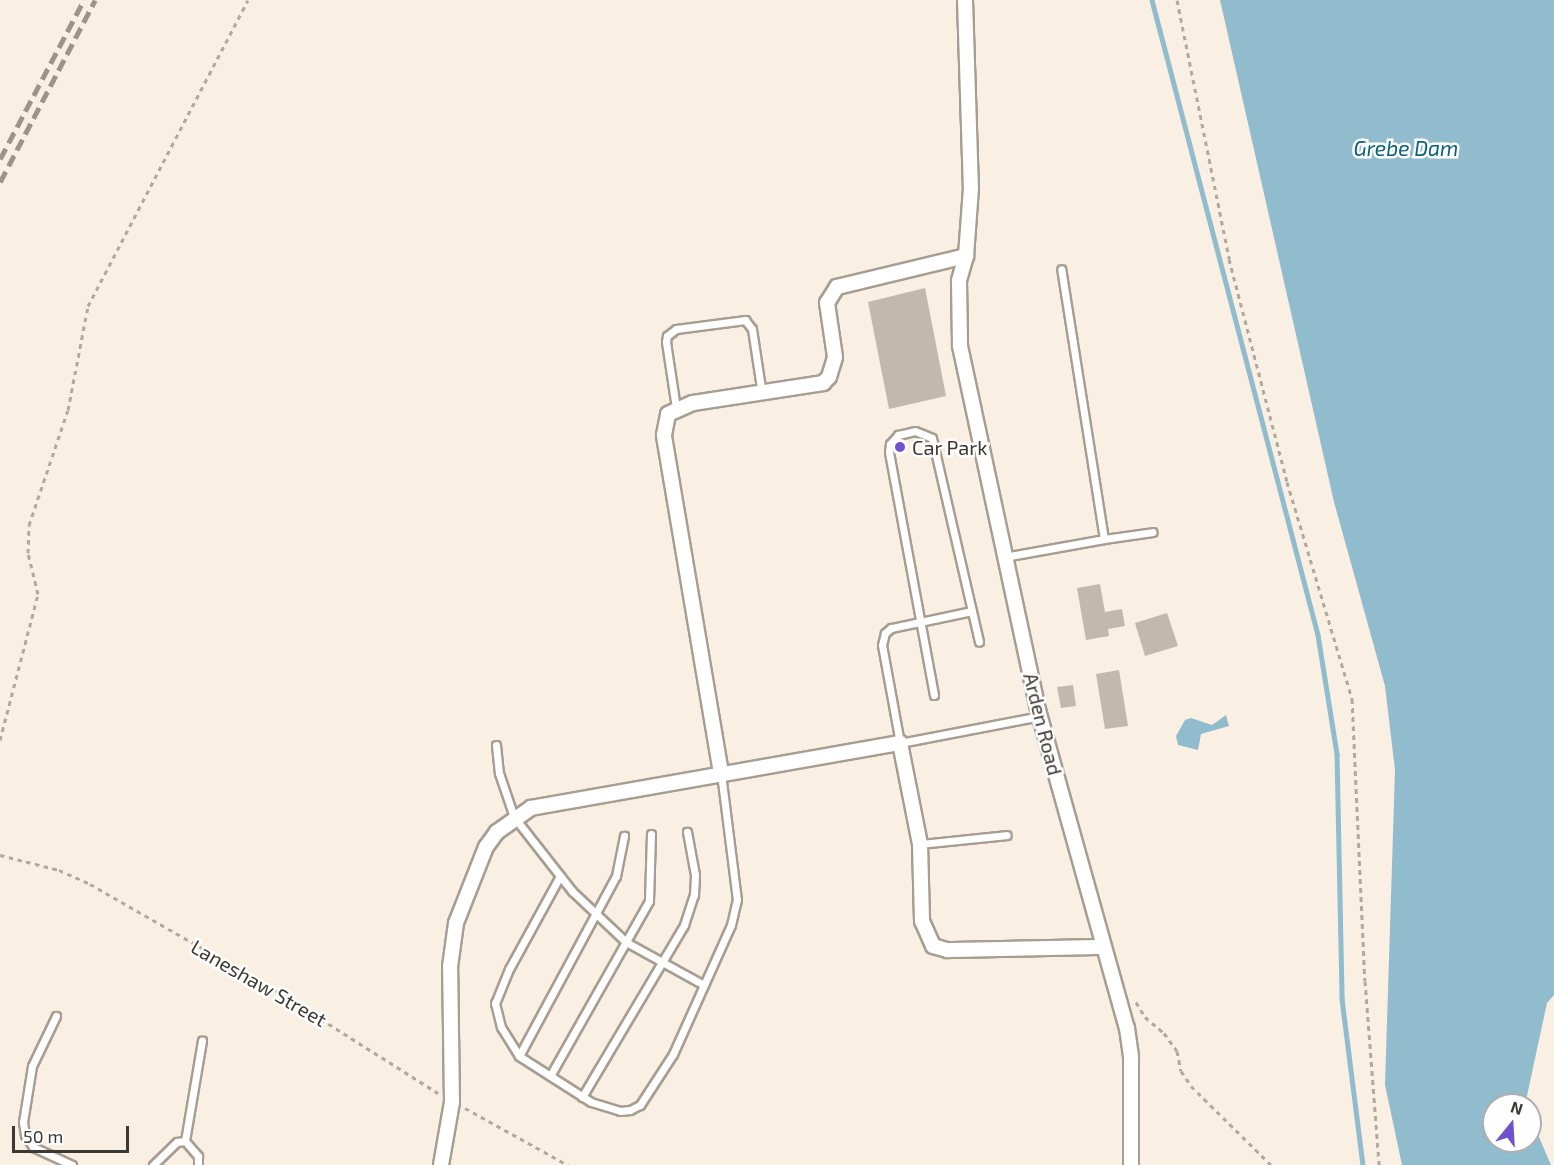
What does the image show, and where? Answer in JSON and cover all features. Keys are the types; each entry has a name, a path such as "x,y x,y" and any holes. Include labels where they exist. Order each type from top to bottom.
{"street":[{"name":"Arden Road","path":"965,0 971,188 966,256 959,281 960,346 1040,716 1130,1043 1131,1165"},
{"path":"721,773 664,435 668,414 676,408 813,386 829,377 835,357 827,303 837,287 966,256"},
{"path":"441,1165 452,1102 450,967 456,923 486,847 514,817 548,803 900,743 920,844 922,921 933,946 947,950 1103,947"}],"lane":[{"path":"1061,269 1104,539"},
{"path":"676,408 666,342 667,336 676,329 745,320 752,329 762,394"},
{"path":"934,694 889,452 893,439 905,433 924,432 932,438 980,642"},
{"path":"1004,557 1153,532"},
{"path":"972,611 891,628 882,639 900,743 1040,716"},
{"path":"496,745 500,773 514,817 560,876 626,942 660,964 704,985"},
{"path":"560,876 509,969 495,1003 501,1027 519,1056 582,1097 620,1111 640,1105 673,1054 731,925 737,900 721,773"},
{"path":"582,1097 684,925 694,895 695,875 687,831"},
{"path":"550,1076 649,901 651,834"},
{"path":"920,844 1007,835"},
{"path":"519,1056 616,876 624,836"},
{"path":"56,1017 41,1040 32,1066 23,1122 25,1135 33,1147 72,1165"},
{"path":"185,1142 202,1040"},
{"path":"153,1165 177,1142 185,1142 198,1156 198,1165"}],"path":[{"path":"0,740 38,594 28,553 29,525 68,410 88,306 248,0"},
{"path":"1178,0 1229,259 1287,482 1352,699 1365,981 1379,1165"},
{"name":"Laneshaw Street","path":"0,855 59,870 90,884 275,990 452,1102 568,1165"},
{"path":"1133,997 1145,1017 1164,1033 1177,1051 1181,1071 1191,1086 1271,1165"}],"water":[{"name":"Grebe Dam","path":"1220,0 1554,0 1554,995 1547,1003 1528,1093 1482,1093 1482,1153 1542,1153 1542,1144 1551,1165 1402,1165 1385,1085 1395,770 1385,686 1334,502"},
{"path":"1226,715 1229,726 1201,734 1198,750 1178,745 1176,736 1185,720 1191,718 1212,725"}],"building":[{"path":"925,288 946,396 889,409 868,302"},
{"path":"1100,584 1105,612 1122,609 1125,626 1108,629 1109,636 1086,640 1077,588"},
{"path":"1167,613 1178,646 1145,656 1135,623"},
{"path":"1119,670 1128,726 1105,729 1096,674"},
{"path":"1073,685 1076,706 1061,708 1057,687"}],"waterway":[{"path":"1152,0 1318,635 1337,754 1342,999 1363,1165"}],"railway":[{"path":"0,159 84,0"},
{"path":"0,182 95,0"}],"place":[{"name":"Car Park","path":"900,447"}]}
